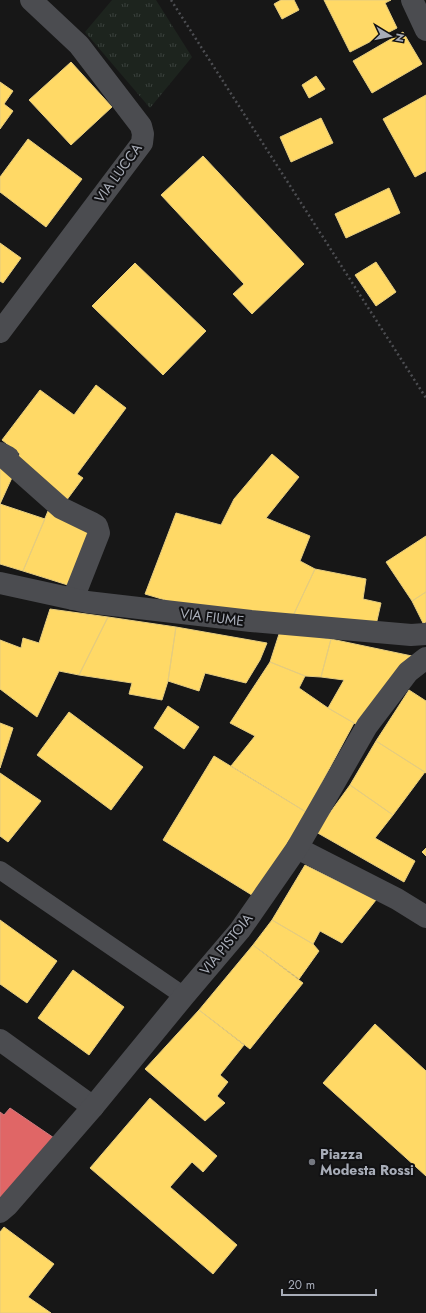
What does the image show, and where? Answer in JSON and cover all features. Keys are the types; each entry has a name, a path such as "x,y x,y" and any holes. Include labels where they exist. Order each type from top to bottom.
{"street":[{"name":"VIA LUCCA","path":"0,332 142,143 143,134 141,126 79,45 31,0"},
{"path":"412,0 426,30"},
{"path":"0,453 8,457 7,460 61,508 97,526 99,533 73,599"},
{"name":"VIA FIUME","path":"0,583 87,602 251,622 411,635 426,634"},
{"name":"VIA PISTOIA","path":"0,1212 93,1107 240,930 297,848 368,726 408,672 426,658"},
{"path":"297,848 398,899 426,917"},
{"path":"0,1040 93,1107"}],"lane":[{"path":"0,870 184,996"}],"path":[{"path":"171,0 426,398"}],"green space":[{"path":"112,0 156,0 192,57 150,108 85,32"}],"building: Abitazioni":[{"path":"281,0 294,0 299,10 282,19 274,4"},
{"path":"324,0 391,0 385,3 397,28 350,52"},
{"path":"403,32 422,64 372,93 353,61"},
{"path":"71,62 112,107 71,145 29,100"},
{"path":"316,76 325,89 309,98 302,85"},
{"path":"0,82 13,91 4,104 13,111 0,129"},
{"path":"426,95 426,171 415,177 383,119"},
{"path":"321,118 333,143 291,162 280,137"},
{"path":"28,139 82,179 46,227 0,192 0,177"},
{"path":"203,156 304,264 252,314 233,294 244,284 161,195"},
{"path":"389,188 400,213 346,238 335,214"},
{"path":"0,243 21,258 3,283 0,281"},
{"path":"376,262 396,292 376,306 355,275"},
{"path":"135,263 206,331 163,375 92,306"},
{"path":"96,385 126,408 77,474 83,478 66,501 14,462 20,454 2,440 40,390 74,415"},
{"path":"272,454 299,477 266,518 310,536 300,561 315,569 292,618 199,610 145,594 176,513 221,525 234,499"},
{"path":"0,463 15,471 0,504"},
{"path":"0,504 45,519 23,571 0,564"},
{"path":"48,511 92,531 71,586 23,571"},
{"path":"426,536 426,592 412,601 386,562"},
{"path":"315,569 366,579 363,599 381,603 376,625 292,618"},
{"path":"426,592 426,622 423,623 412,601"},
{"path":"50,609 108,617 79,675 59,671 37,717 0,689 0,640 21,648 23,638 39,643"},
{"path":"108,617 176,627 168,681 162,700 129,694 132,683 79,675"},
{"path":"176,627 267,643 260,660 246,683 205,673 199,691 168,681"},
{"path":"280,631 331,639 321,677 305,676 270,662"},
{"path":"331,639 412,656 359,726 328,708 344,680 321,677"},
{"path":"270,662 305,676 299,688 328,708 354,723 306,812 231,766 255,736 230,723"},
{"path":"409,690 426,701 426,773 376,741"},
{"path":"168,706 199,727 184,749 154,728"},
{"path":"69,712 143,767 111,810 37,755"},
{"path":"0,723 13,728 0,768"},
{"path":"376,741 425,772 393,815 350,785"},
{"path":"214,756 306,812 255,897 163,840"},
{"path":"0,773 41,801 8,842 0,836"},
{"path":"350,785 393,815 375,838 415,861 404,882 316,832"},
{"path":"426,848 426,856 422,852"},
{"path":"305,865 376,900 342,943 320,931 313,944 272,920"},
{"path":"0,920 57,961 27,1003 0,984"},
{"path":"272,920 313,944 319,951 299,979 253,945"},
{"path":"253,945 303,983 250,1049 199,1010"},
{"path":"73,970 124,1007 89,1055 38,1018"},
{"path":"199,1010 244,1045 220,1075 228,1082 217,1096 225,1103 205,1121 145,1069"},
{"path":"375,1024 426,1071 426,1176 323,1083"},
{"path":"150,1098 217,1156 203,1172 192,1162 170,1187 237,1245 213,1274 90,1168"},
{"path":"4,1227 54,1264 28,1297 51,1313 0,1313 0,1232"}],"building: Negozi":[{"path":"10,1108 57,1140 0,1205 0,1112 4,1115"}],"place":[{"name":"Piazza Modesta Rossi","path":"312,1162"}]}
